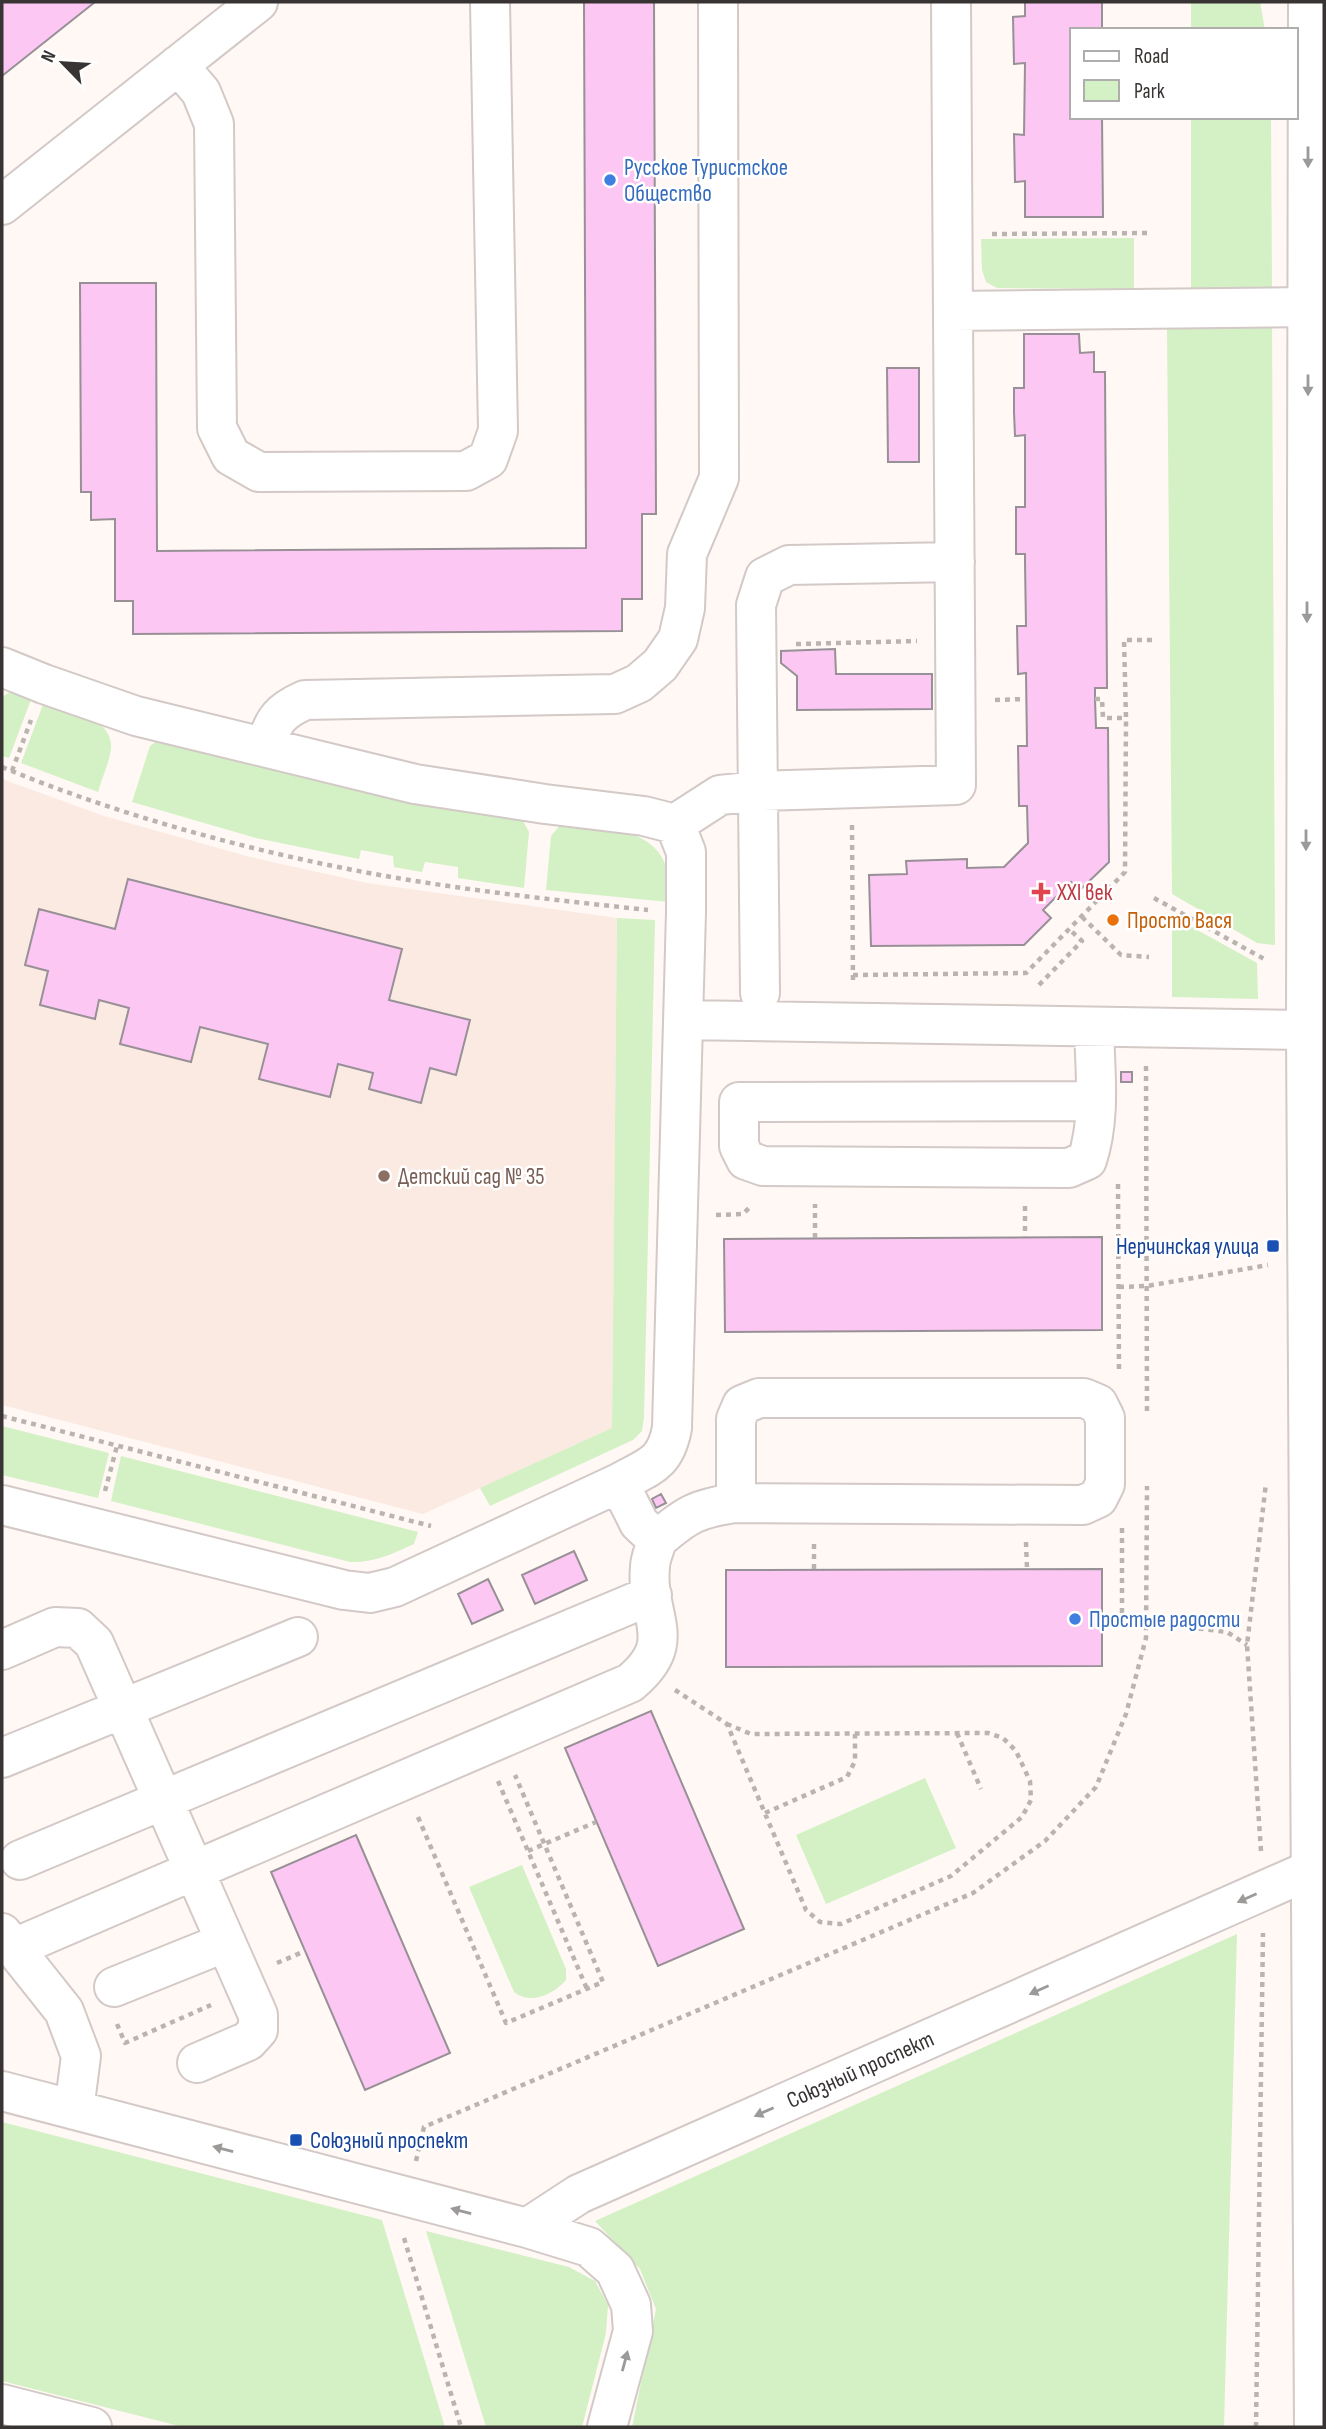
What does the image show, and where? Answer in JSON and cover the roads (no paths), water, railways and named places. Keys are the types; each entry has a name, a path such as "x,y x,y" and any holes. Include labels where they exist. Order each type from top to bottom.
{"main road":[{"path":"2,205 258,2"},
{"path":"178,65 201,92 214,124 217,428 230,456 259,472 466,471 488,459 498,431 490,2"},
{"path":"266,746 271,728 284,709 305,700 615,694 639,683 660,665 678,639 685,608 687,554 719,478 718,2"},
{"path":"2,667 135,716 415,784 644,816 675,824 720,795 758,791 956,785 951,2"},
{"path":"1308,2 1306,1030 1314,2427"},
{"path":"953,311 1308,307"},
{"path":"760,993 756,605 765,577 789,565 955,562"},
{"path":"2,1505 344,1590 370,1593 395,1587 619,1483 654,1464 668,1449 672,1428 686,912 685,852 675,824"},
{"path":"684,1020 1306,1030"},
{"path":"739,1102 738,1146 746,1160 763,1166 1069,1168 1087,1160 1095,1137 1094,1027"},
{"path":"681,1102 1095,1101"},
{"path":"74,2110 80,2056 64,2011 8,1940 194,1870 630,1683 645,1670 655,1654 659,1635 649,1566 657,1540 685,1516 709,1506 736,1503 1083,1504 1098,1498 1105,1483 1105,1418 1098,1404 1084,1398 759,1398 742,1405 736,1419 736,1503"},
{"path":"619,1483 639,1523 657,1540"},
{"path":"20,1860 652,1595"},
{"path":"2,1650 55,1628 78,1628 94,1643 258,2015 258,2030 248,2041 197,2063"},
{"path":"2,1758 299,1637"},
{"name":"Союзный проспект","path":"527,2228 579,2194 1310,1870"},
{"path":"114,1987 226,1942"},
{"path":"2,2091 527,2228 589,2247 615,2270 631,2305 633,2331 607,2427"},
{"path":"2,2404 71,2425"}],"place":[{"name":"Русское Туристское Общество","path":"610,180"},
{"name":"XXI век","path":"1041,892"},
{"name":"Просто Вася","path":"1113,920"},
{"name":"Детский сад № 35","path":"384,1176"},
{"name":"Нерчинская улица","path":"1273,1246"},
{"name":"Простые радости","path":"1075,1619"},
{"name":"Союзный проспект","path":"296,2140"}]}
